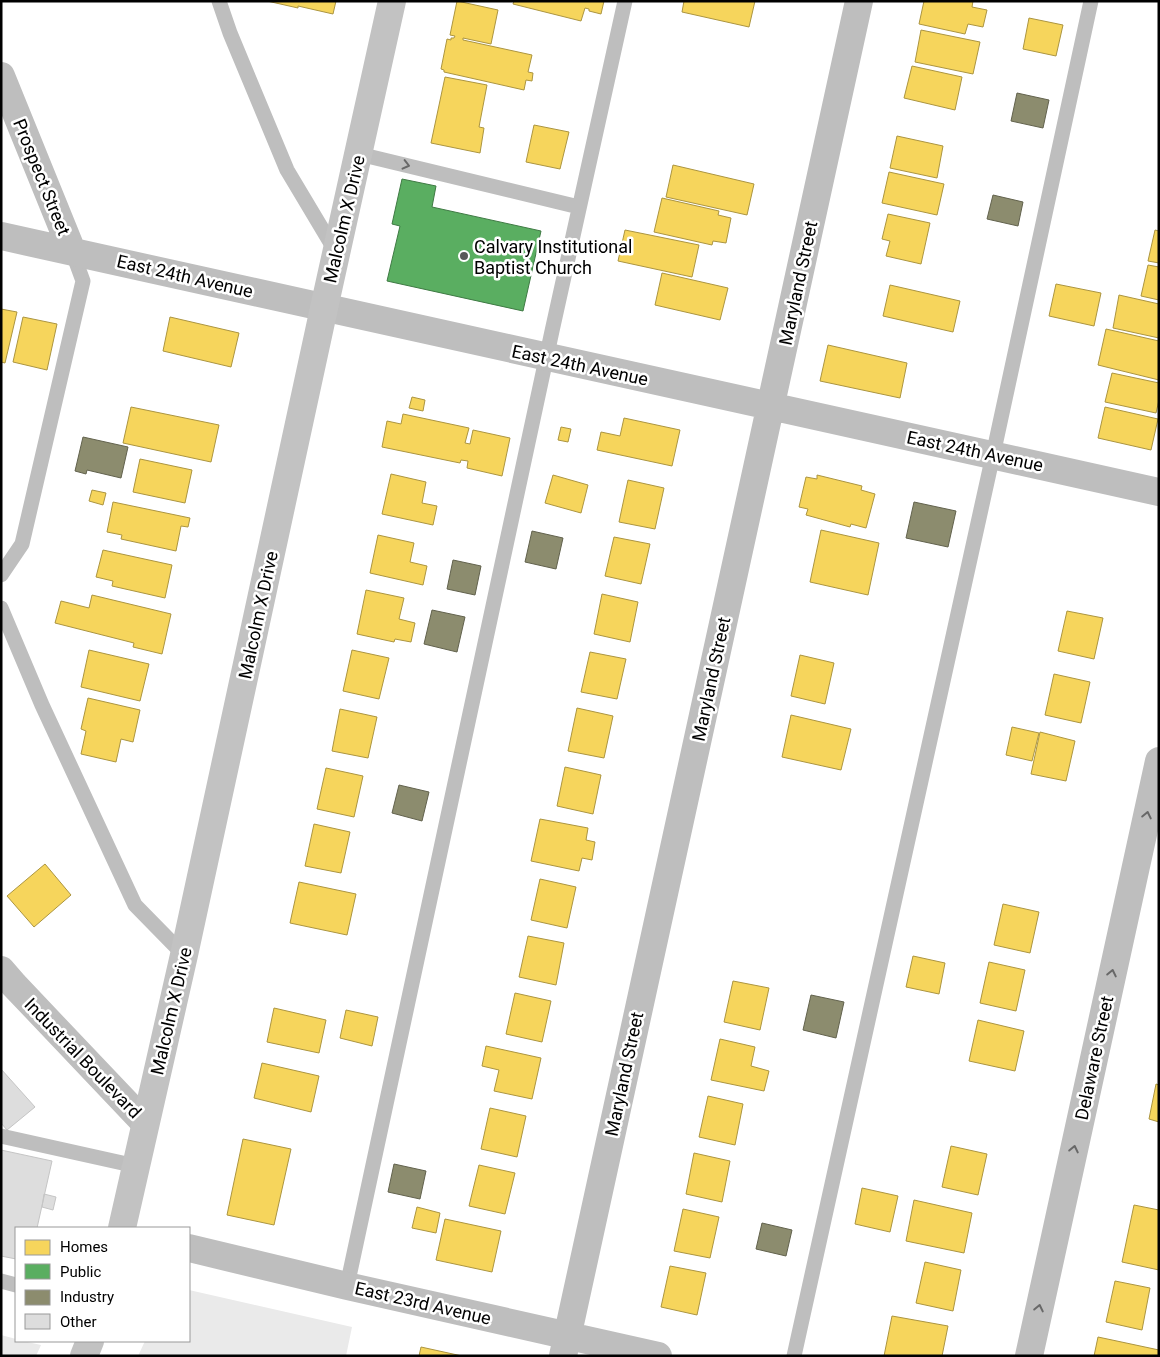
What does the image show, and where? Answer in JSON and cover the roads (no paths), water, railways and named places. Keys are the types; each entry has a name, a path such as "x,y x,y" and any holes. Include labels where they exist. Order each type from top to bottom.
{"street":[{"name":"Malcolm X Drive","path":"122,1227 184,955 392,1"},
{"name":"Maryland Street","path":"565,1346 860,1"},
{"name":"Prospect Street","path":"1,76 72,251"},
{"name":"East 24th Avenue","path":"1,236 1159,492"},
{"name":"Delaware Street","path":"1029,1356 1159,761"},
{"name":"Industrial Boulevard","path":"1,970 145,1123"},
{"name":"East 23rd Avenue","path":"190,1248 347,1286 565,1346 658,1356"},
{"path":"84,1356 90,1342"}],"lane":[{"path":"219,1 230,33 287,170 336,253"},
{"path":"347,1286 546,357 625,1"},
{"path":"794,1356 1091,1"},
{"path":"358,154 579,207"},
{"path":"1,575 22,544 80,291 82,281 72,251"},
{"path":"1,608 42,705 135,905 184,955"},
{"path":"1,1136 136,1166"},
{"path":"1,1281 15,1285"}],"place":[{"name":"Calvary Institutional Baptist Church","path":"464,256"}]}
